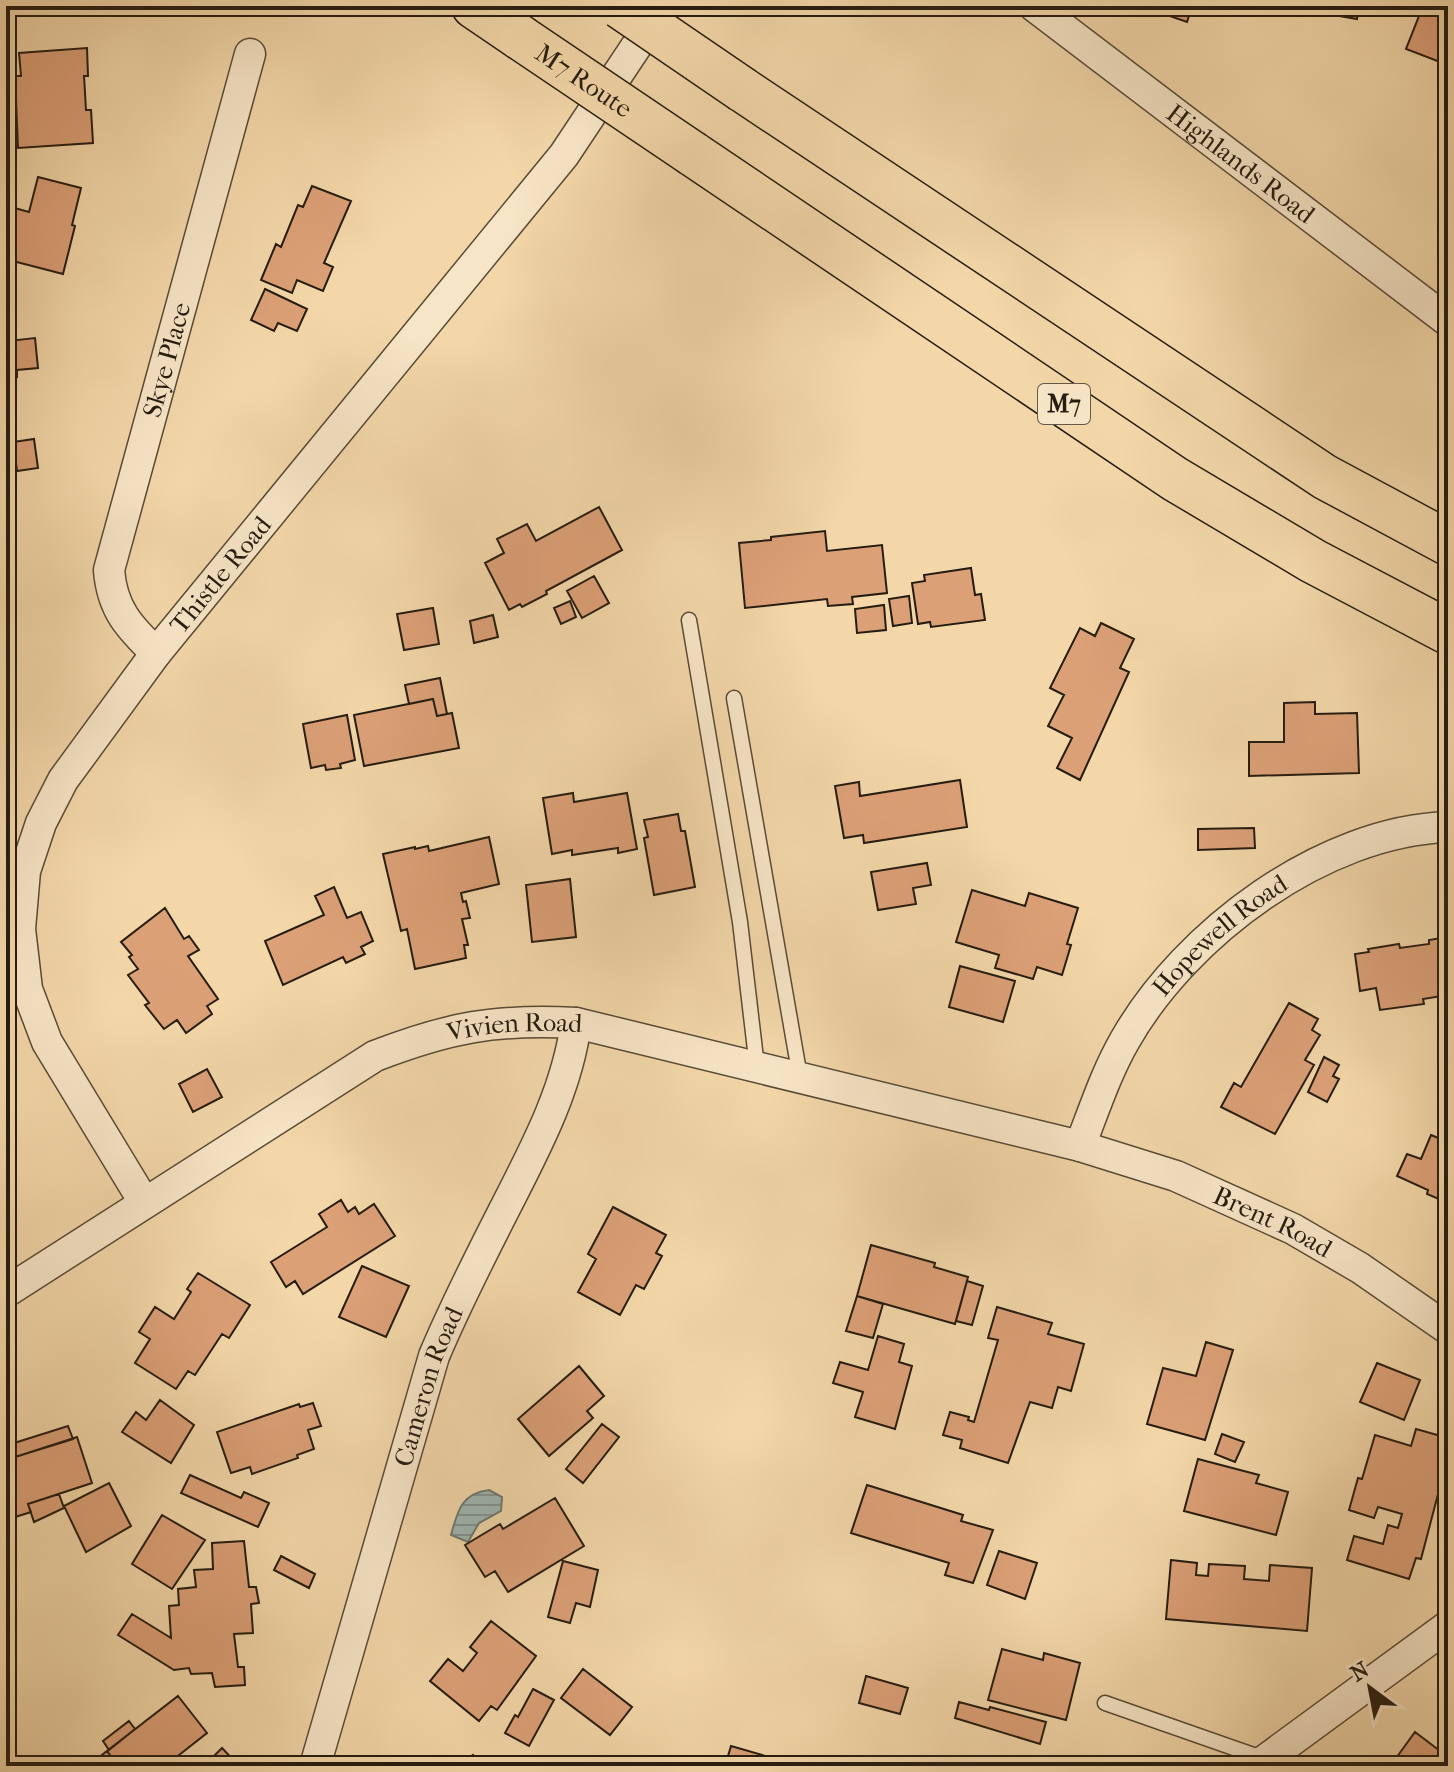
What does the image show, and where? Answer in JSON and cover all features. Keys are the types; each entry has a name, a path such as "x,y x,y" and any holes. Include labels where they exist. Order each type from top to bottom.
{"highway":[{"name":"M7 Route","path":"474,6 1175,479 1313,561 1448,632"},
{"path":"620,6 1325,477 1448,543"}],"street":[{"name":"Thistle Road","path":"144,1202 47,1042 27,989 20,929 25,871 41,823 63,780 156,653 564,155 663,6"},
{"name":"Highlands Road","path":"1034,6 1448,321"},
{"name":"Skye Place","path":"156,653 124,619 111,593 109,570 250,54"},
{"name":"Hopewell Road","path":"1080,1146 1107,1076 1126,1039 1154,997 1189,957 1239,913 1294,874 1356,845 1421,828 1448,827"},
{"name":"Vivien Road","path":"6,1292 375,1056 431,1035 479,1025 525,1020 576,1023 1080,1146"},
{"name":"Cameron Road","path":"315,1766 434,1356 457,1302 527,1165 565,1081 576,1023"},
{"name":"Brent Road","path":"1080,1146 1176,1176 1293,1229 1360,1268 1448,1329"},
{"path":"1261,1762 1448,1626"}],"lane":[{"path":"689,620 740,922 757,1067"},
{"path":"734,698 800,1078"},
{"path":"1105,1703 1261,1762"}],"water":[{"path":"489,1490 502,1497 501,1511 479,1523 468,1542 451,1535 459,1511 467,1499"}],"building":[{"path":"1141,6 1192,6 1187,22"},
{"path":"1312,6 1359,6 1357,19 1311,11"},
{"path":"1423,6 1448,9 1448,65 1406,49"},
{"path":"87,48 88,76 84,76 86,110 91,110 93,143 18,148 15,76 21,76 19,53"},
{"path":"38,177 81,188 63,274 9,260 13,243 6,241 6,226 11,207 29,212"},
{"path":"312,186 351,201 324,263 333,267 323,291 297,280 292,293 261,280 276,244 281,247 298,205 303,207"},
{"path":"265,289 307,309 297,331 278,323 274,331 251,320"},
{"path":"6,314 9,341 35,338 38,368 17,370 17,377 7,378 6,371"},
{"path":"34,439 38,468 17,471 13,442"},
{"path":"599,507 622,550 546,591 547,594 509,610 485,563 504,553 497,539 527,524 536,541"},
{"path":"825,531 827,551 882,545 887,593 852,597 853,604 828,606 827,599 745,608 739,543"},
{"path":"971,568 975,595 981,594 985,620 931,627 930,622 918,624 912,583 925,581 924,575"},
{"path":"594,576 609,603 582,618 567,591"},
{"path":"909,596 912,623 893,626 889,599"},
{"path":"570,601 576,617 561,624 554,608"},
{"path":"884,605 886,630 857,633 855,609"},
{"path":"433,608 439,644 404,650 397,614"},
{"path":"493,615 498,637 474,643 470,621"},
{"path":"1101,623 1134,639 1120,668 1129,672 1080,780 1057,768 1072,738 1048,726 1064,695 1050,688 1080,628 1095,636"},
{"path":"440,678 447,714 437,716 433,699 409,704 405,685"},
{"path":"433,699 437,716 452,713 459,748 364,766 354,715"},
{"path":"1315,702 1315,714 1357,713 1359,773 1249,776 1249,742 1284,742 1284,703"},
{"path":"347,715 355,760 340,764 341,768 326,770 325,765 311,768 303,724"},
{"path":"960,780 967,827 864,843 863,835 844,838 835,786 859,782 860,796"},
{"path":"573,793 574,802 627,793 637,849 618,853 618,848 572,855 572,850 552,854 543,798"},
{"path":"678,814 681,831 685,831 695,887 654,895 644,820"},
{"path":"1254,828 1255,848 1198,850 1198,829"},
{"path":"489,837 499,884 461,893 470,918 462,919 468,945 464,945 466,958 415,969 407,929 401,931 383,854 428,846 429,851"},
{"path":"927,863 931,885 913,888 916,904 878,910 871,872"},
{"path":"570,879 576,937 532,942 526,885"},
{"path":"334,887 347,918 361,912 373,941 361,947 365,954 346,963 343,957 283,985 265,941 324,915 315,896"},
{"path":"972,890 1025,906 1029,893 1078,908 1062,975 1037,967 1033,979 995,968 999,955 956,942"},
{"path":"165,908 184,939 189,936 199,950 188,956 218,999 207,1006 212,1014 186,1033 177,1020 164,1029 145,1005 149,1003 128,975 138,969 121,942"},
{"path":"1448,937 1448,995 1423,999 1424,1004 1380,1010 1376,988 1360,991 1355,954 1399,944 1400,948 1429,944 1429,940"},
{"path":"960,966 1015,981 1003,1022 949,1007"},
{"path":"1289,1003 1318,1019 1312,1030 1320,1035 1305,1060 1314,1065 1275,1134 1221,1107 1234,1083 1241,1087"},
{"path":"1324,1057 1339,1065 1333,1076 1339,1079 1327,1102 1308,1092"},
{"path":"207,1069 222,1097 193,1112 179,1084"},
{"path":"1431,1135 1448,1142 1448,1203 1397,1176 1407,1154 1421,1159"},
{"path":"341,1200 348,1212 355,1207 359,1214 374,1204 395,1236 303,1294 295,1281 286,1287 271,1262 327,1227 319,1214"},
{"path":"613,1207 666,1235 656,1253 662,1256 644,1289 636,1285 620,1315 578,1292 596,1259 588,1254"},
{"path":"871,1245 935,1263 934,1267 968,1277 955,1324 857,1296"},
{"path":"362,1266 409,1286 386,1337 339,1317"},
{"path":"198,1273 250,1305 229,1338 222,1334 195,1375 188,1371 176,1389 135,1363 150,1339 139,1332 155,1307 174,1319 191,1292 187,1289"},
{"path":"967,1281 983,1286 972,1325 956,1321"},
{"path":"857,1296 883,1304 873,1338 846,1331"},
{"path":"997,1307 1052,1323 1048,1334 1084,1344 1071,1391 1058,1387 1052,1408 1030,1402 1008,1463 960,1448 962,1440 943,1435 950,1412 969,1417 968,1420 974,1422 998,1340 988,1338"},
{"path":"878,1336 904,1344 899,1362 912,1366 895,1429 855,1417 863,1392 833,1383 840,1362 868,1370"},
{"path":"1206,1342 1233,1350 1205,1440 1147,1424 1163,1368 1196,1376"},
{"path":"1377,1363 1420,1380 1404,1420 1360,1402"},
{"path":"579,1366 604,1396 587,1411 593,1418 549,1456 518,1419"},
{"path":"160,1400 194,1425 171,1463 122,1432 136,1412 146,1420"},
{"path":"313,1403 321,1426 308,1430 314,1449 252,1474 250,1467 231,1473 217,1432 299,1404 300,1407"},
{"path":"602,1424 619,1437 583,1483 566,1469"},
{"path":"68,1426 73,1439 12,1458 8,1445"},
{"path":"1416,1429 1448,1438 1448,1456 1421,1559 1416,1558 1409,1579 1347,1560 1354,1536 1383,1544 1388,1525 1398,1528 1402,1514 1378,1507 1374,1518 1349,1510 1375,1435 1411,1446"},
{"path":"1222,1434 1244,1442 1235,1462 1215,1454"},
{"path":"77,1437 92,1483 28,1504 31,1512 12,1518 6,1500 6,1457 11,1455 12,1458"},
{"path":"1198,1459 1259,1475 1256,1483 1288,1492 1276,1535 1184,1511"},
{"path":"190,1475 241,1498 244,1492 269,1503 258,1527 181,1493"},
{"path":"109,1483 131,1526 86,1552 64,1506"},
{"path":"867,1485 963,1515 961,1521 993,1530 973,1583 945,1575 949,1563 851,1533"},
{"path":"59,1494 64,1508 34,1522 28,1504"},
{"path":"555,1498 584,1546 508,1592 495,1571 485,1577 465,1545 500,1524 503,1529"},
{"path":"162,1515 205,1540 172,1589 132,1564"},
{"path":"244,1541 249,1587 256,1587 259,1603 251,1604 253,1633 234,1634 238,1667 244,1667 245,1685 215,1687 212,1673 191,1674 189,1668 174,1670 118,1635 132,1614 171,1638 169,1606 179,1605 178,1589 196,1587 194,1570 213,1569 212,1543"},
{"path":"999,1551 1037,1563 1025,1599 987,1585"},
{"path":"281,1556 315,1574 309,1588 274,1570"},
{"path":"1171,1560 1197,1563 1196,1575 1208,1576 1209,1564 1245,1566 1244,1579 1269,1581 1270,1565 1312,1568 1307,1631 1166,1619"},
{"path":"563,1561 598,1570 590,1607 576,1603 570,1623 548,1617"},
{"path":"491,1621 536,1656 497,1710 491,1706 479,1721 430,1681 448,1659 463,1671 477,1653 470,1647"},
{"path":"1002,1649 1043,1660 1044,1653 1080,1663 1066,1720 988,1700"},
{"path":"583,1669 632,1707 610,1735 561,1698"},
{"path":"866,1676 908,1688 900,1714 859,1703"},
{"path":"533,1689 554,1700 529,1746 505,1733"},
{"path":"178,1696 207,1733 165,1766 118,1766 107,1751"},
{"path":"959,1702 1046,1722 1040,1744 955,1718"},
{"path":"129,1721 135,1729 109,1750 103,1741"},
{"path":"1415,1732 1448,1757 1448,1766 1401,1766 1394,1761"},
{"path":"731,1746 800,1766 725,1766"},
{"path":"222,1748 239,1766 204,1766"},
{"path":"107,1751 118,1766 88,1766"},
{"path":"473,1755 482,1766 459,1766"}]}
